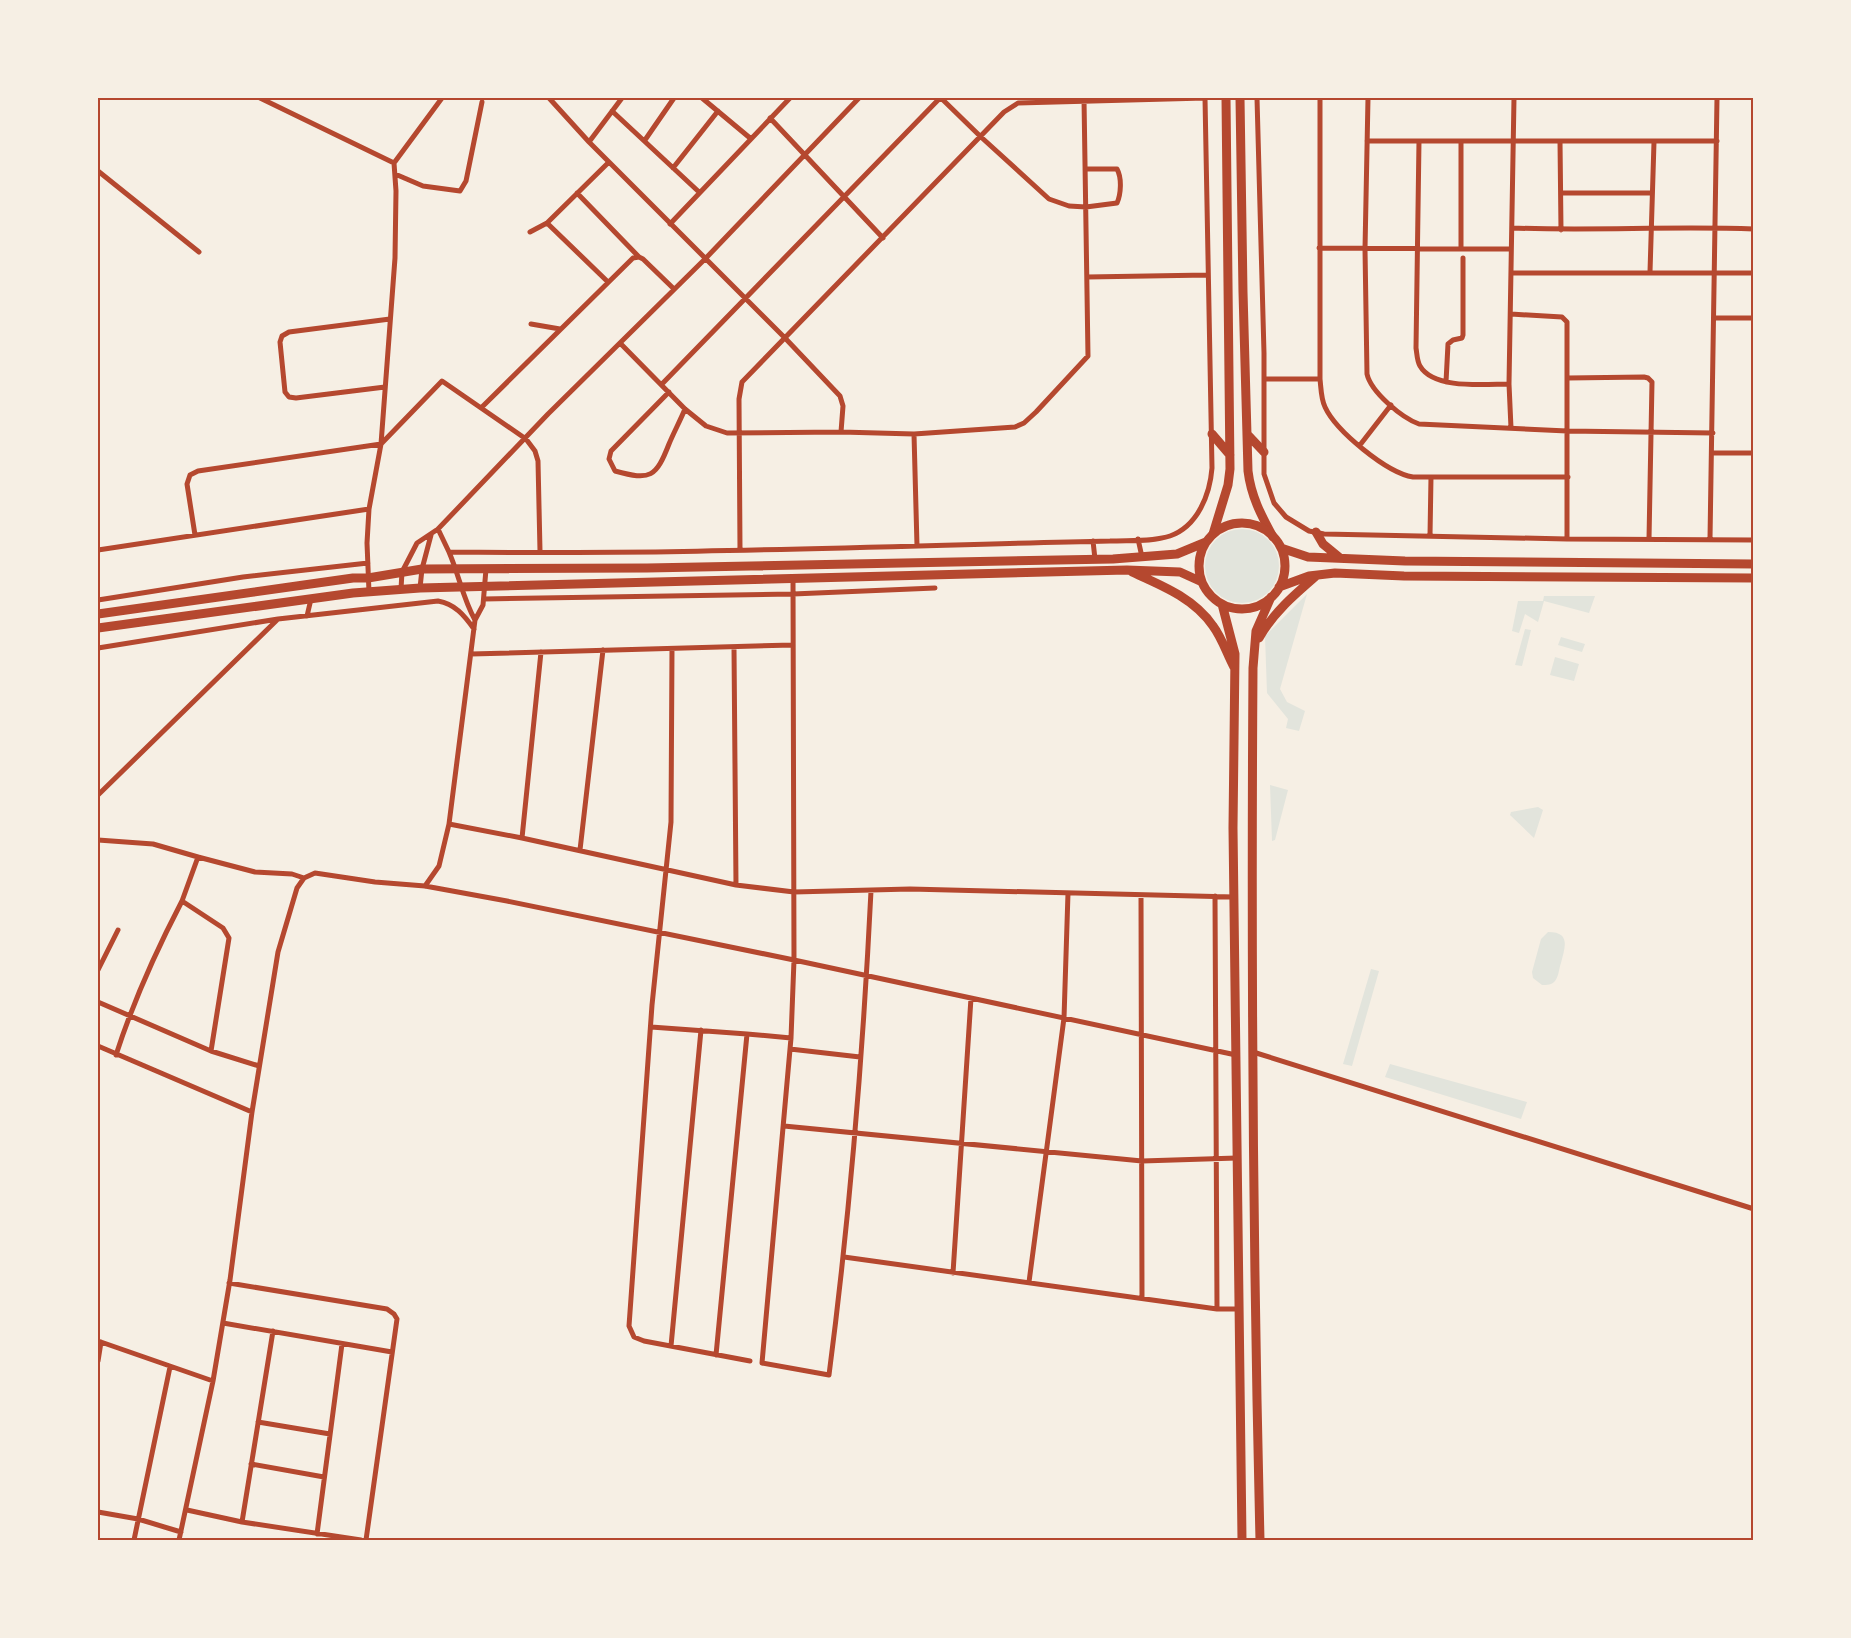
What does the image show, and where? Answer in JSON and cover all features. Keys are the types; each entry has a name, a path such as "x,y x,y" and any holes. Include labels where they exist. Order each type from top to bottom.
{"main road":[{"path":"1213,534 1228,485 1230,455 1226,98"},
{"path":"1240,98 1250,487 1258,509 1281,548 1284,561 1284,574 1260,622 1254,647 1253,1052 1256,1391 1260,1540"},
{"path":"1212,434 1230,455"},
{"path":"1247,434 1264,452"},
{"path":"1271,597 1253,607 1243,609 1222,604 1207,591 1202,582 1199,566 1202,549 1206,542 1224,527 1237,523 1251,524 1263,529 1273,537"},
{"path":"1316,532 1323,544 1340,558"},
{"path":"98,614 422,569 658,568 1095,559 1177,554 1206,542"},
{"path":"1281,548 1308,557 1405,561 1754,564"},
{"path":"98,628 311,598 420,588 1127,570 1180,572 1202,582"},
{"path":"1127,570 1179,595 1203,614 1216,631 1235,670"},
{"path":"1279,587 1318,574 1754,578"},
{"path":"1254,647 1269,620 1318,574"},
{"path":"1222,604 1234,647 1235,670 1233,828 1242,1540"}],"street":[{"path":"260,98 394,163"},
{"path":"369,592 369,509 381,444 395,258 394,163 442,98"},
{"path":"549,98 589,142 840,396 843,406 841,432"},
{"path":"589,142 622,98"},
{"path":"645,140 674,98"},
{"path":"702,98 750,138"},
{"path":"401,589 402,572 417,543 438,529 859,98"},
{"path":"662,384 941,98 1048,199 1069,206 1086,207 1117,203 1120,196 1119,172 1114,168 1085,170"},
{"path":"449,552 740,549 917,546 1093,541 1171,536 1188,524 1197,513 1209,492 1211,481 1212,434 1204,98 1084,99 1018,103 1004,112 742,382 739,399 740,549"},
{"path":"1257,98 1264,474 1274,503 1296,524 1324,534 1754,540"},
{"path":"1320,98 1320,379 1326,409 1339,427 1394,472 1413,477 1568,477"},
{"path":"1368,98 1365,249 1367,374 1371,386 1407,418 1419,424 1567,431 1713,433"},
{"path":"1510,428 1514,98"},
{"path":"1710,539 1717,98"},
{"path":"670,224 786,99"},
{"path":"620,343 686,409 715,431 727,433 914,434 1007,428 1024,423 1088,356 1084,99"},
{"path":"395,174 423,186 460,190 466,181 482,102"},
{"path":"612,111 699,192"},
{"path":"673,168 718,111"},
{"path":"770,118 883,238"},
{"path":"1367,141 1717,141"},
{"path":"1419,141 1417,248 1417,357 1419,366 1432,378 1446,382 1509,384"},
{"path":"1461,141 1461,248"},
{"path":"1560,141 1561,230"},
{"path":"1650,272 1654,142"},
{"path":"530,231 547,223 609,162"},
{"path":"98,171 199,252"},
{"path":"578,193 639,257 674,289"},
{"path":"1561,193 1652,193"},
{"path":"547,223 608,282"},
{"path":"1512,228 1754,230"},
{"path":"1319,248 1511,249"},
{"path":"482,407 633,258 639,257"},
{"path":"1446,382 1448,345 1453,340 1462,338 1463,335 1462,258"},
{"path":"1511,273 1754,273"},
{"path":"1086,277 1208,275"},
{"path":"1511,314 1566,319 1567,539"},
{"path":"1715,318 1754,318"},
{"path":"385,387 289,397 285,392 280,342 282,336 289,332 390,319"},
{"path":"531,324 560,329"},
{"path":"1568,378 1648,378 1652,382 1649,538"},
{"path":"1264,379 1320,379"},
{"path":"195,535 187,484 190,475 198,471 381,444 442,381 525,438 532,446 538,461 540,551"},
{"path":"669,392 611,450 609,459 615,471 646,476 655,472 662,464 686,409"},
{"path":"1360,445 1391,405"},
{"path":"914,434 917,546"},
{"path":"1712,453 1754,453"},
{"path":"1430,536 1431,477"},
{"path":"98,550 369,509"},
{"path":"438,529 457,569 466,603 475,620"},
{"path":"420,588 422,569 431,535"},
{"path":"1138,539 1142,557"},
{"path":"1093,541 1095,559"},
{"path":"98,600 243,577 368,563"},
{"path":"425,886 440,866 448,824 475,620 484,599 486,569"},
{"path":"793,579 794,960 791,1038 762,1363 829,1376 844,1257 855,1132 871,891"},
{"path":"484,599 793,594 935,588"},
{"path":"307,616 311,598"},
{"path":"98,648 278,619 438,601 453,606 464,615 474,629"},
{"path":"98,795 278,619"},
{"path":"471,654 793,645"},
{"path":"734,648 736,885"},
{"path":"672,649 671,822 651,1027 629,1326 631,1334 639,1340 750,1361"},
{"path":"580,850 603,650"},
{"path":"522,838 541,652"},
{"path":"448,824 580,850 736,885 794,892 922,889 1234,897"},
{"path":"98,840 153,844 255,872 292,874 304,878"},
{"path":"116,1055 128,1017 182,901 198,857"},
{"path":"179,1540 213,1382 223,1323 252,1112 278,952 297,888 304,878 315,873 375,882 425,886 794,960 1236,1055"},
{"path":"1029,1282 1064,1018 1068,894"},
{"path":"1141,895 1142,1297"},
{"path":"1215,896 1217,1309"},
{"path":"182,901 223,928 229,938 211,1051"},
{"path":"98,970 118,930"},
{"path":"953,1273 971,998"},
{"path":"98,1002 128,1017 211,1051 259,1066"},
{"path":"651,1027 791,1038"},
{"path":"671,1346 701,1030"},
{"path":"716,1355 747,1034"},
{"path":"98,1046 252,1112"},
{"path":"790,1049 860,1057"},
{"path":"1253,1052 1754,1209"},
{"path":"784,1126 1142,1161 1237,1158"},
{"path":"844,1257 1217,1309 1239,1309"},
{"path":"229,1284 387,1309 397,1319 366,1540"},
{"path":"223,1323 392,1352"},
{"path":"242,1522 273,1331"},
{"path":"98,1361 99,1342 213,1382"},
{"path":"317,1534 342,1344"},
{"path":"134,1540 170,1367"},
{"path":"258,1422 330,1434"},
{"path":"251,1464 324,1477"},
{"path":"187,1510 242,1522 361,1540"},
{"path":"98,1512 138,1519 181,1532"}],"shaded area":[{"path":"1235,529 1249,529 1263,535 1273,545 1279,559 1277,580 1263,597 1249,603 1235,603 1221,597 1211,587 1205,573 1205,559 1211,545 1221,535"},
{"path":"1307,594 1280,689 1287,702 1305,711 1299,731 1286,728 1288,719 1267,693 1265,636"},
{"path":"1544,596 1595,596 1589,613 1544,601 1538,622 1525,614 1519,633 1512,631 1518,601 1543,601"},
{"path":"1525,629 1531,630 1522,666 1515,665"},
{"path":"1561,637 1585,644 1582,652 1558,645"},
{"path":"1555,657 1579,664 1574,681 1550,675"},
{"path":"1270,785 1288,790 1275,840 1272,841"},
{"path":"1538,807 1543,810 1534,838 1510,815 1511,812"},
{"path":"1548,932 1560,935 1565,946 1556,979 1551,984 1542,985 1533,978 1532,972 1541,939"},
{"path":"1371,969 1379,971 1352,1066 1343,1064"},
{"path":"1390,1064 1527,1102 1521,1119 1385,1077"}]}
